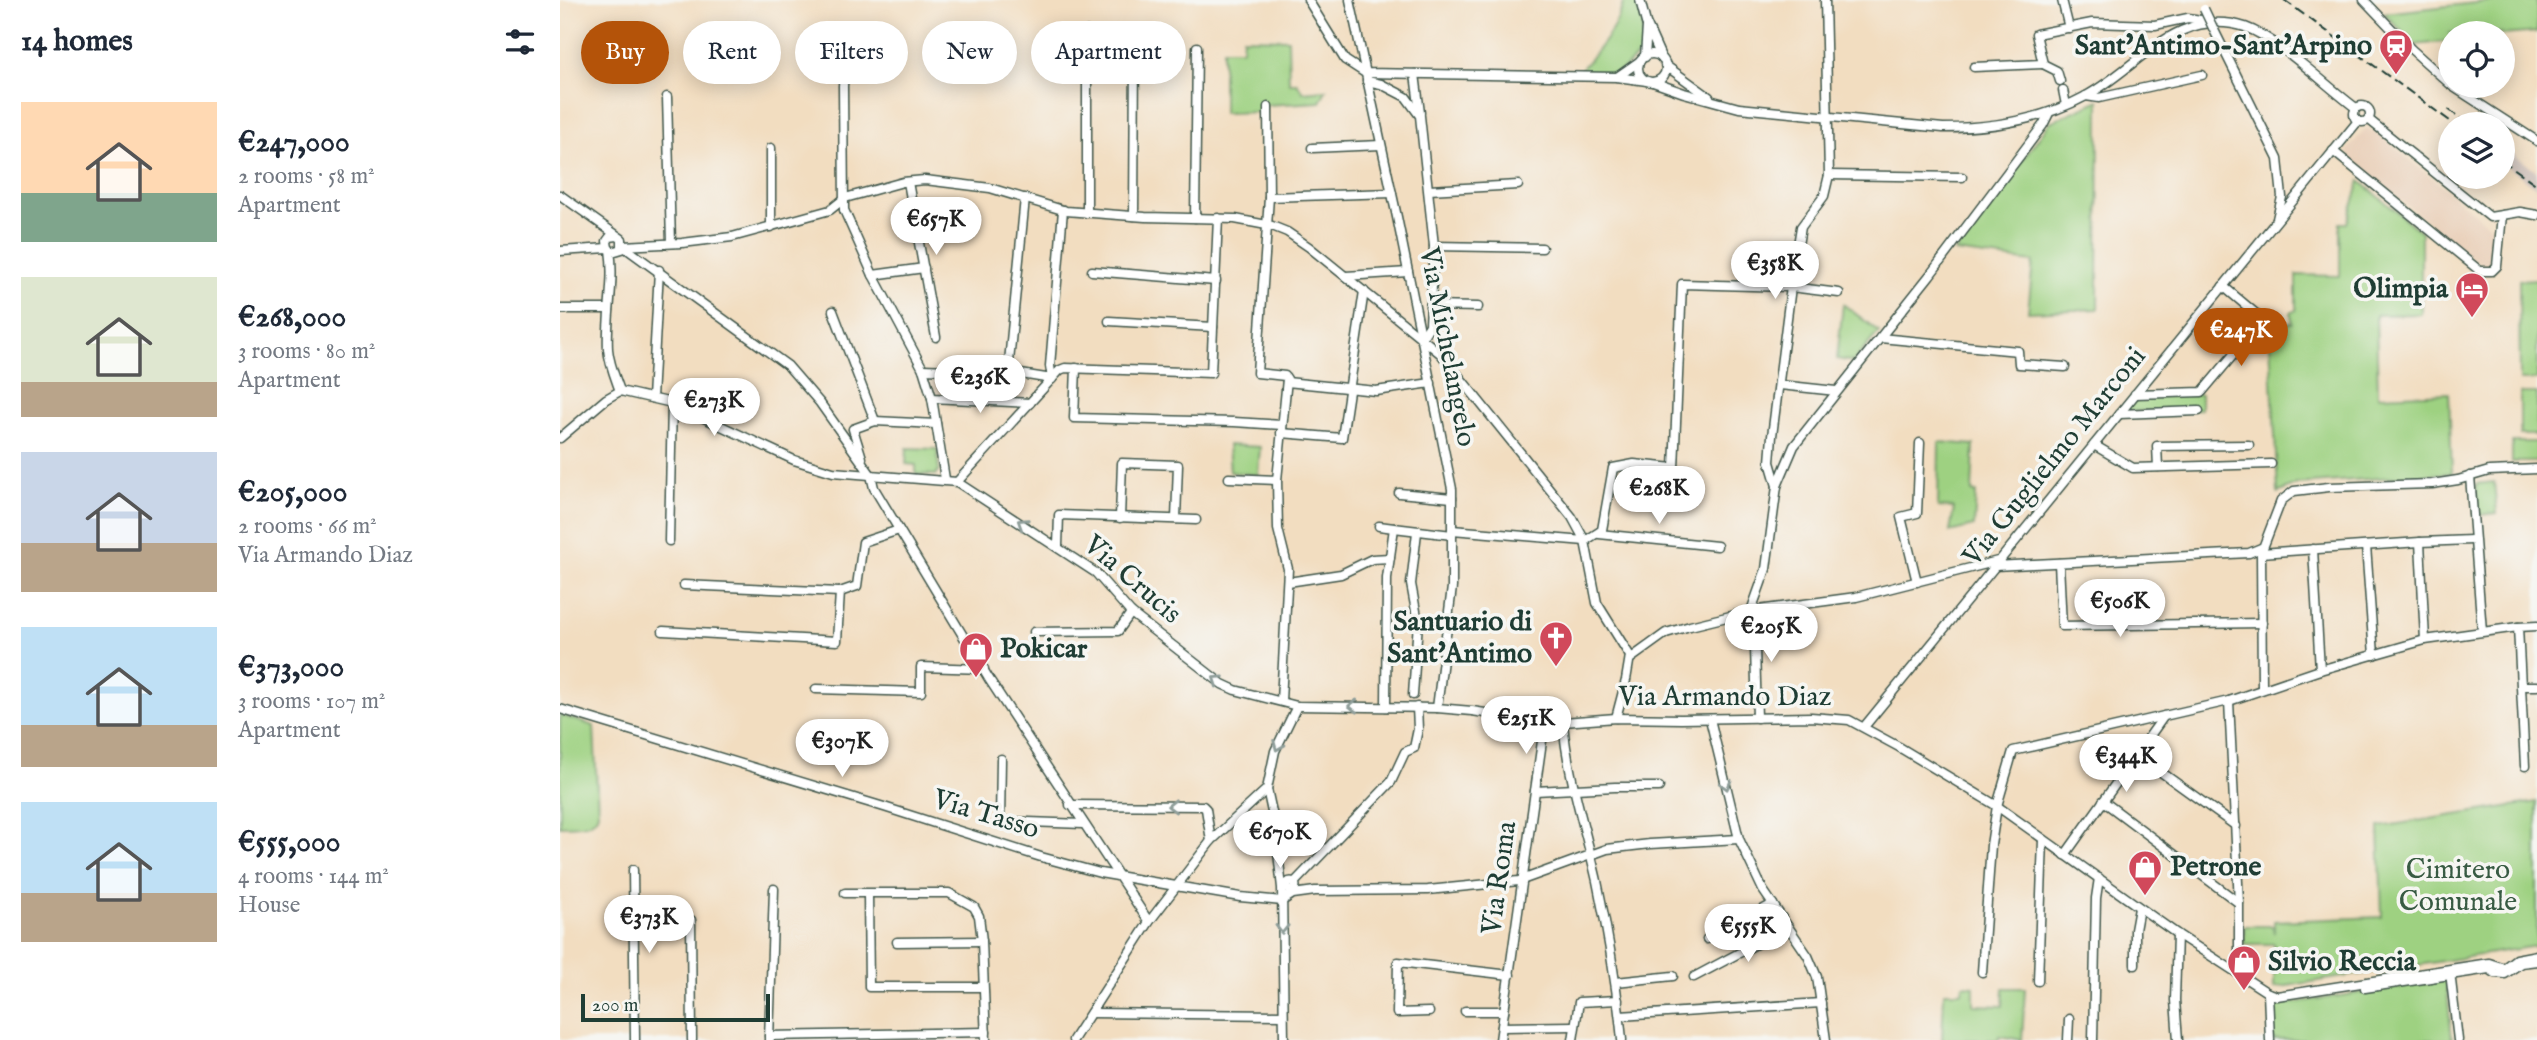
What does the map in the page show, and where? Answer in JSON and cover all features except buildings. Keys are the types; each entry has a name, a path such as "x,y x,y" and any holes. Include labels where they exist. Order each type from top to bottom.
{"street":[{"path":"1308,0 1345,60 1366,77 1406,97 1420,116"},
{"name":"Via Michelangelo","path":"1350,0 1392,192 1452,498 1451,597 1437,708"},
{"path":"1640,0 1646,23 1664,62 1663,77 1650,82"},
{"path":"1777,486 1770,462 1801,227 1824,196 1829,175 1825,0"},
{"path":"2062,0 2069,28"},
{"path":"2200,0 2278,159 2282,197 2276,222"},
{"path":"2364,0 2438,73"},
{"path":"2043,64 2036,34 2092,23 2155,25 2188,18 2244,27 2267,38 2356,108"},
{"path":"1646,23 1643,59 1638,70 1650,82"},
{"path":"1366,77 1415,74 1617,77 1650,82 1739,108 1943,128 1972,128 1999,125 2049,113 2086,96 2124,72 2164,38 2179,30 2202,24 2221,23"},
{"path":"1195,218 1197,47"},
{"path":"1617,77 1643,59 1656,55 1684,81 1717,103"},
{"path":"1974,67 2043,64 2057,71 2066,105"},
{"path":"1415,74 1434,246 1430,325 1421,339"},
{"path":"2086,96 2099,98 2202,75"},
{"path":"843,84 844,211 873,275 923,369 932,398 945,480"},
{"path":"1087,84 1087,213"},
{"path":"1134,216 1135,84"},
{"path":"667,97 671,243"},
{"path":"2471,98 2537,141"},
{"path":"2356,108 2362,106 2368,109 2368,119"},
{"path":"1268,107 1269,197 1256,373 1285,376 1287,382 1277,480 1278,529 1286,558 1288,582 1281,701"},
{"path":"2356,108 2354,115 2358,121 2368,119"},
{"path":"1757,718 1752,611 1766,569 1777,486 1794,446 1987,200 2049,113"},
{"path":"2368,119 2490,217 2521,212 2537,215"},
{"name":"Via Guglielmo Marconi","path":"1864,727 2358,121"},
{"path":"1311,148 1381,145"},
{"path":"771,148 771,227"},
{"path":"2333,151 2480,271 2492,271 2497,266 2502,215"},
{"path":"1829,175 1962,177"},
{"path":"908,181 936,337"},
{"path":"560,251 732,237 830,210 845,198 908,181 990,188 1063,210 1134,216 1250,220 1287,232 1346,276 1441,354 1572,517 1585,541 1597,603 1621,640 1630,660 1616,718"},
{"path":"1429,190 1518,185"},
{"path":"1269,197 1392,192"},
{"path":"560,195 617,236 610,237 613,247 608,350 620,391"},
{"path":"1008,372 1025,198"},
{"path":"1052,379 1050,366 1063,210"},
{"path":"560,438 606,399 620,391 672,403 794,460 833,472 957,482 1065,368 1211,373 1218,218"},
{"path":"597,224 613,247 659,270 788,366 820,403 871,475 874,488 984,669 1070,805 1149,922"},
{"path":"1434,246 1542,248"},
{"path":"873,275 924,268"},
{"path":"652,398 659,270"},
{"path":"1092,271 1216,281"},
{"path":"1346,276 1408,272"},
{"path":"1599,534 1605,519 1613,468 1634,464 1674,468 1682,284 1791,287 1839,293"},
{"path":"2135,394 2202,392 2261,322 2261,317 2223,286"},
{"path":"1076,368 1074,418 1234,422 1342,438 1364,291"},
{"path":"1430,306 1478,307"},
{"path":"560,309 609,309"},
{"path":"833,311 875,421"},
{"path":"1109,321 1213,327"},
{"path":"1880,338 2018,351 2019,364 2065,367"},
{"path":"923,369 1008,372 1052,379"},
{"path":"1287,382 1376,391 1431,383"},
{"path":"1780,385 1836,391"},
{"path":"932,398 1030,403"},
{"path":"669,541 672,403"},
{"path":"2119,414 2199,411"},
{"path":"864,466 853,429 875,421 936,424"},
{"path":"1917,582 1900,517 1917,513 1920,443"},
{"path":"2094,444 2133,468 2271,464"},
{"path":"2158,467 2158,446 2249,445"},
{"path":"1120,518 1122,463 1178,465 1176,519"},
{"path":"2262,688 2261,551 2281,501 2294,491 2329,487 2432,484 2489,471 2537,469"},
{"path":"2470,476 2482,631"},
{"path":"1229,478 1277,480"},
{"name":"Via Crucis","path":"957,482 1096,573 1131,612 1222,684 1297,706 1417,707"},
{"path":"1399,493 1452,498"},
{"path":"1058,547 1059,515 1196,520"},
{"path":"1379,526 1417,532 1585,541 1599,534 1717,546"},
{"path":"1386,707 1387,578 1394,528"},
{"path":"684,585 840,592 857,586 863,542 899,530"},
{"path":"1413,695 1418,622 1411,584 1417,532"},
{"path":"1630,660 1666,633 1752,611 1856,597 1997,564 2059,563 2472,540"},
{"path":"2420,542 2425,640"},
{"path":"2366,545 2374,654"},
{"path":"2312,550 2320,670"},
{"path":"1288,582 1341,574 1372,559 1390,558"},
{"path":"2059,563 2062,626 2262,622"},
{"path":"663,631 837,642 840,592"},
{"path":"1034,632 1118,631 1131,612"},
{"path":"1982,972 1988,872 1997,806 2013,751 2229,702 2262,688 2425,640 2537,626"},
{"path":"2518,627 2525,766"},
{"path":"817,689 921,692 922,667 984,669"},
{"path":"2522,686 2537,686"},
{"path":"2229,702 2239,903 2239,975"},
{"path":"1282,901 1293,894 1267,789 1275,751 1297,706"},
{"path":"1284,1040 1282,901 1391,782 1405,752 1414,748 1418,729 1417,707"},
{"name":"Via Armando Diaz","path":"1417,707 1563,723 1616,718 1811,717 1849,720 1997,806 2269,998"},
{"name":"Via Tasso","path":"560,709 1028,853 1118,876 1240,897 1282,901"},
{"path":"2065,855 2164,716"},
{"path":"1710,719 1739,839 1763,890 1808,956 1817,977 1826,1040"},
{"name":"Via Roma","path":"1500,1040 1544,734 1542,721"},
{"path":"1563,723 1568,769 1597,883 1616,982 1622,1040"},
{"path":"2136,754 2236,826"},
{"path":"1001,759 1000,821 1083,824"},
{"path":"1535,791 1659,787"},
{"path":"1073,1040 1149,922 1211,841 1267,789"},
{"path":"2103,801 2239,903"},
{"path":"1070,805 1203,806 1206,809 1211,841"},
{"path":"1292,888 1439,889 1524,881 1607,849 1739,839"},
{"path":"2038,981 2043,839"},
{"path":"633,870 635,1040"},
{"path":"2093,1040 2096,898 2099,878"},
{"path":"774,889 769,1038 986,1036 982,941 979,916 974,907 949,893 845,893"},
{"path":"868,894 869,986 982,987"},
{"path":"1707,939 1773,904"},
{"path":"2135,965 2135,930 2139,908"},
{"path":"691,920 692,1040"},
{"path":"1693,977 1788,927"},
{"path":"2177,934 2175,1000 2178,1040"},
{"path":"897,942 982,941"},
{"path":"2450,972 2490,962 2504,968 2516,959 2537,955"},
{"path":"2270,1040 2269,998 2450,972 2489,969 2505,974 2521,963 2537,961"},
{"path":"1429,1012 1397,1013 1398,962 1510,975"},
{"path":"2450,972 2458,1040"},
{"path":"1616,982 1673,976"},
{"path":"1573,1040 1579,1002 1618,1000"},
{"path":"1620,1016 1821,1003"},
{"path":"1465,1012 1504,1011"},
{"path":"1091,1013 1283,1015"},
{"path":"2068,1040 2069,1019"},
{"path":"1502,1027 1574,1026"}],"shaded area":[{"path":"2366,128 2376,132 2438,183 2438,189 2445,189 2492,228 2493,260 2486,265 2479,263 2349,158 2347,151"},
{"path":"2515,155 2537,172 2537,188 2515,172"}],"green space":[{"path":"1624,0 1637,0 1643,22 1643,52 1617,74 1585,73 1581,69 1613,29"},
{"path":"2502,0 2537,0 2537,32 2515,34 2515,21 2438,21 2438,42 2415,45 2384,13"},
{"path":"1243,38 1288,39 1289,83 1297,83 1303,92 1326,90 1320,102 1265,105 1264,112 1223,113 1223,49 1242,49"},
{"path":"2099,100 2098,309 2028,312 2033,262 1955,252 2050,122"},
{"path":"2360,181 2421,232 2421,314 2376,315 2378,396 2449,393 2452,473 2297,484 2278,493 2269,324 2292,323 2291,313 2296,310 2296,275 2340,276 2340,223 2347,223"},
{"path":"2537,279 2537,380 2520,380 2519,280"},
{"path":"1843,304 1879,332 1853,362 1837,359"},
{"path":"2520,393 2537,393 2537,435 2520,435"},
{"path":"2201,394 2201,409 2123,412 2138,396"},
{"path":"1939,442 1974,445 1974,526 1950,532 1954,508 1938,507"},
{"path":"2512,442 2537,442 2537,462 2512,462"},
{"path":"1228,445 1260,447 1258,475 1230,472"},
{"path":"907,448 937,449 939,471 935,475 916,474 916,465 906,464"},
{"path":"2494,482 2497,513 2479,515 2476,484"},
{"path":"560,715 594,726 598,813 592,821 582,825 560,826"},
{"name":"Cimitero Comunale","path":"2537,802 2537,946 2274,988 2274,944 2244,944 2244,926 2273,926 2274,933 2274,921 2382,917 2379,827"},
{"path":"2446,980 2452,1040 2273,1040 2272,1006"},
{"path":"1963,985 1974,986 1974,1005 2003,1006 2004,988 2025,988 2022,1040 2000,1036 1999,1040 1942,1040 1944,992 1962,992"}],"railway":[{"path":"2284,0 2438,112"},
{"path":"2448,109 2452,112"},
{"path":"2515,169 2537,185"}],"place":[{"name":"Sant'Antimo-Sant'Arpino","path":"2396,76"},
{"name":"Olimpia","path":"2472,319"},
{"name":"Santuario di Sant'Antimo","path":"1556,668"},
{"name":"Pokicar","path":"976,679"},
{"name":"Petrone","path":"2145,897"},
{"name":"Silvio Reccia","path":"2244,992"}]}
